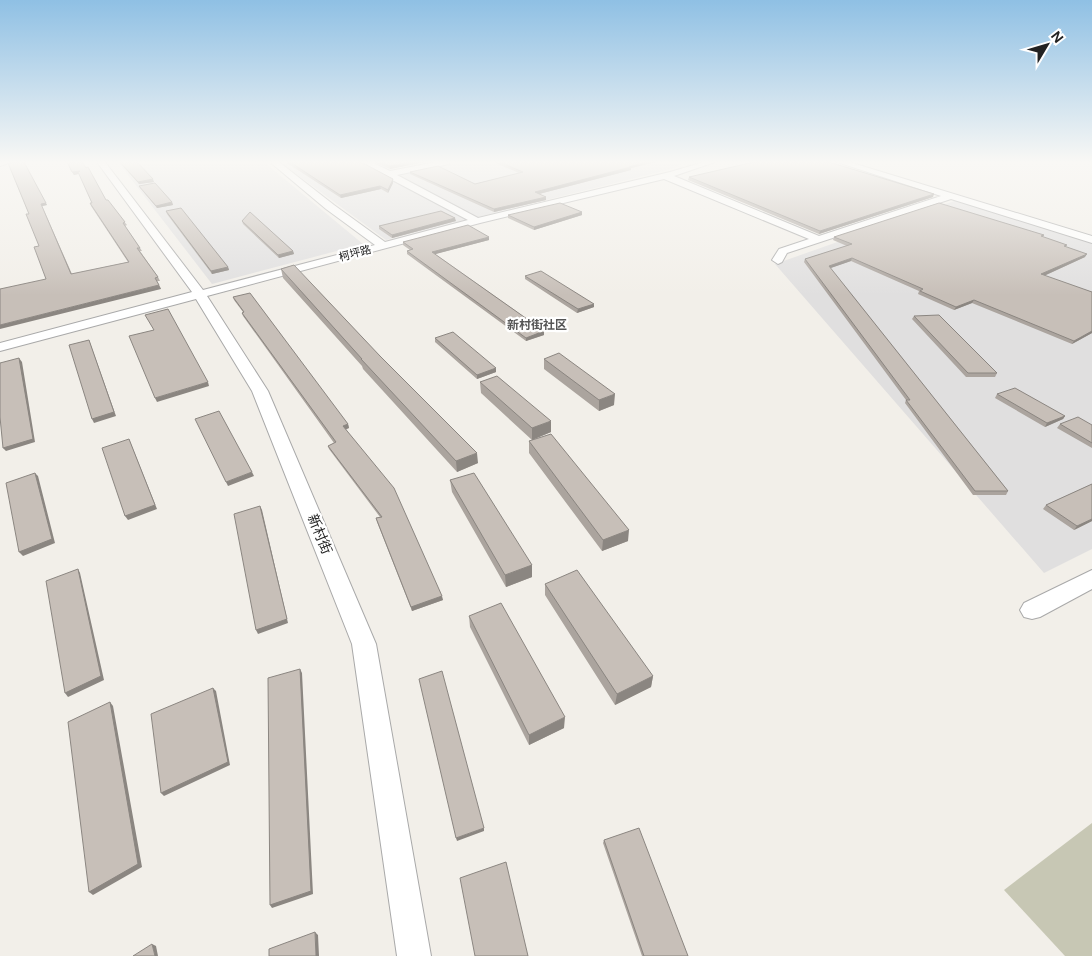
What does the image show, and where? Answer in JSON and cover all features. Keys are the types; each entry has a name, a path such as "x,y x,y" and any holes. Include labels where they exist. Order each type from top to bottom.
{"street":[{"name":"新村街","path":"134,207 200,295 260,391 364,644 414,956"},
{"path":"328,207 384,246"},
{"path":"450,207 477,221"},
{"name":"柯坪路","path":"0,347 537,207"},
{"path":"739,207 818,239"},
{"path":"778,260 783,251 919,207"},
{"path":"986,207 1092,240"},
{"path":"1032,610 1092,579"}],"shaded area":[{"path":"152,207 318,207 363,244 212,284"},
{"path":"341,207 520,207 386,240"},
{"path":"938,207 978,207 1092,243 1092,549 1044,573 775,264"},
{"path":"1092,823 1092,956 1065,956 1004,890"}],"building":[{"path":"26,207 42,207 71,274 129,262 92,207 113,207 125,222 123,223 140,248 137,248 158,277 155,278 159,285 0,325 0,289 46,279 34,247 39,246 26,214 29,214"},
{"path":"489,207 504,207 494,209"},
{"path":"544,207 569,207 582,212 534,227 508,215"},
{"path":"761,207 895,207 820,231"},
{"path":"928,207 951,207 1044,235 1041,236 1087,254 1041,274 1092,292 1092,331 1074,341 974,300 956,307 920,291 923,289 852,258 829,266 1008,491 975,491 906,400 910,400 805,259 852,244 834,237"},
{"path":"181,208 228,267 211,271 166,211"},
{"path":"441,211 455,218 392,235 379,226"},
{"path":"250,212 293,251 278,255 242,221"},
{"path":"468,225 489,237 432,252 544,331 526,338 407,251 413,249 403,242"},
{"path":"294,265 380,356 477,453 456,461 361,359 281,269"},
{"path":"541,271 594,304 578,309 525,276"},
{"path":"250,293 348,424 343,426 394,488 442,596 411,607 376,518 382,517 328,446 336,442 242,313 244,312 233,297"},
{"path":"168,309 208,382 155,398 129,336 154,330 145,315"},
{"path":"939,315 997,373 968,373 914,316"},
{"path":"453,332 496,368 477,375 435,338"},
{"path":"89,340 114,412 92,419 69,345"},
{"path":"559,353 615,394 599,400 544,359"},
{"path":"19,358 33,439 3,448 0,417 0,363"},
{"path":"497,376 551,421 532,428 480,382"},
{"path":"1015,388 1065,416 1047,423 997,394"},
{"path":"219,411 252,472 226,482 195,419"},
{"path":"1078,417 1092,425 1092,443 1060,424"},
{"path":"551,434 629,530 603,540 529,441"},
{"path":"129,439 155,505 125,516 102,448"},
{"path":"35,473 52,539 19,552 6,483"},
{"path":"474,473 532,565 505,575 450,480"},
{"path":"1092,484 1092,519 1077,526 1046,505"},
{"path":"260,506 287,619 256,630 234,514"},
{"path":"78,569 101,676 65,693 46,581"},
{"path":"577,570 653,676 617,694 545,584"},
{"path":"501,603 565,717 529,735 469,616"},
{"path":"300,669 311,891 270,905 268,678"},
{"path":"442,671 484,828 456,838 419,679"},
{"path":"213,688 228,762 161,793 151,714"},
{"path":"110,702 138,864 89,892 68,722"},
{"path":"639,828 688,956 644,956 604,840"},
{"path":"506,862 528,956 475,956 460,878"},
{"path":"315,932 316,956 269,956 269,949"},
{"path":"152,944 155,956 133,956"}],"district":[{"name":"新村街社区","path":"537,325"}]}
